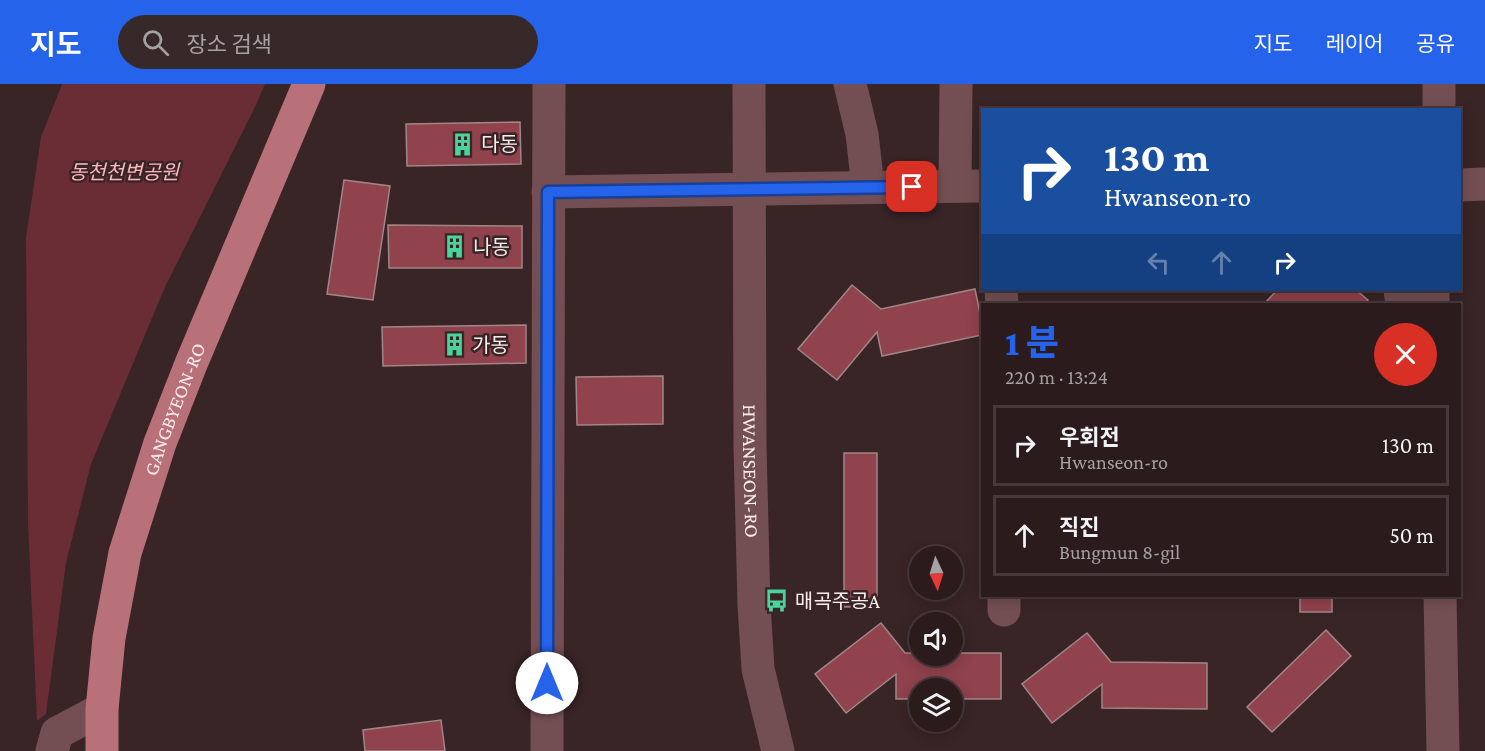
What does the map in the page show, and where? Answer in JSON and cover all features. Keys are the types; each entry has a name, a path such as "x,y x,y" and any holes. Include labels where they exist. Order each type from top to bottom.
{"main road":[{"name":"GANGBYEON-RO","path":"102,751 102,709 109,638 125,553 160,443 309,84"}],"street":[{"path":"547,751 549,84"},
{"name":"HWANSEON-RO","path":"749,84 750,446 754,606 758,669 778,751"},
{"path":"850,84 862,134 868,187"},
{"path":"548,192 969,186 956,84"},
{"path":"1439,84 1439,108"},
{"path":"1461,185 1485,184"},
{"path":"1440,597 1443,751"},
{"path":"52,751 57,734 102,709"}],"green space":[{"name":"동천천변공원","path":"62,84 265,84 165,287 91,464 66,563 46,714 37,721 28,524 26,237 41,137"}],"building":[{"name":"다동","path":"520,122 521,164 407,166 406,124"},
{"path":"344,180 390,186 373,300 327,294"},
{"name":"나동","path":"388,225 522,226 522,268 389,268"},
{"path":"852,285 881,309 975,289 981,318 981,335 882,356 877,332 837,380 798,349"},
{"path":"1276,291 1357,291 1368,300 1366,303 1265,303"},
{"name":"가동","path":"526,325 526,363 383,366 382,327"},
{"path":"663,376 663,424 577,425 576,377"},
{"path":"844,453 877,453 877,606 844,607"},
{"path":"1300,597 1332,597 1332,612 1300,612"},
{"path":"881,623 905,653 909,653 909,666 963,666 963,653 1001,653 1001,699 963,699 963,678 909,678 909,699 896,699 896,674 846,713 815,674"},
{"path":"1326,630 1351,656 1272,732 1247,707"},
{"path":"1087,633 1111,662 1207,663 1207,709 1102,708 1102,684 1052,723 1022,684"},
{"path":"441,720 445,751 365,751 363,730"}],"place":[{"name":"다동","path":"463,144"},
{"name":"나동","path":"455,247"},
{"name":"가동","path":"454,345"},
{"name":"매곡주공A","path":"777,601"}],"route":[{"path":"547,683 548,192 912,187"}]}
